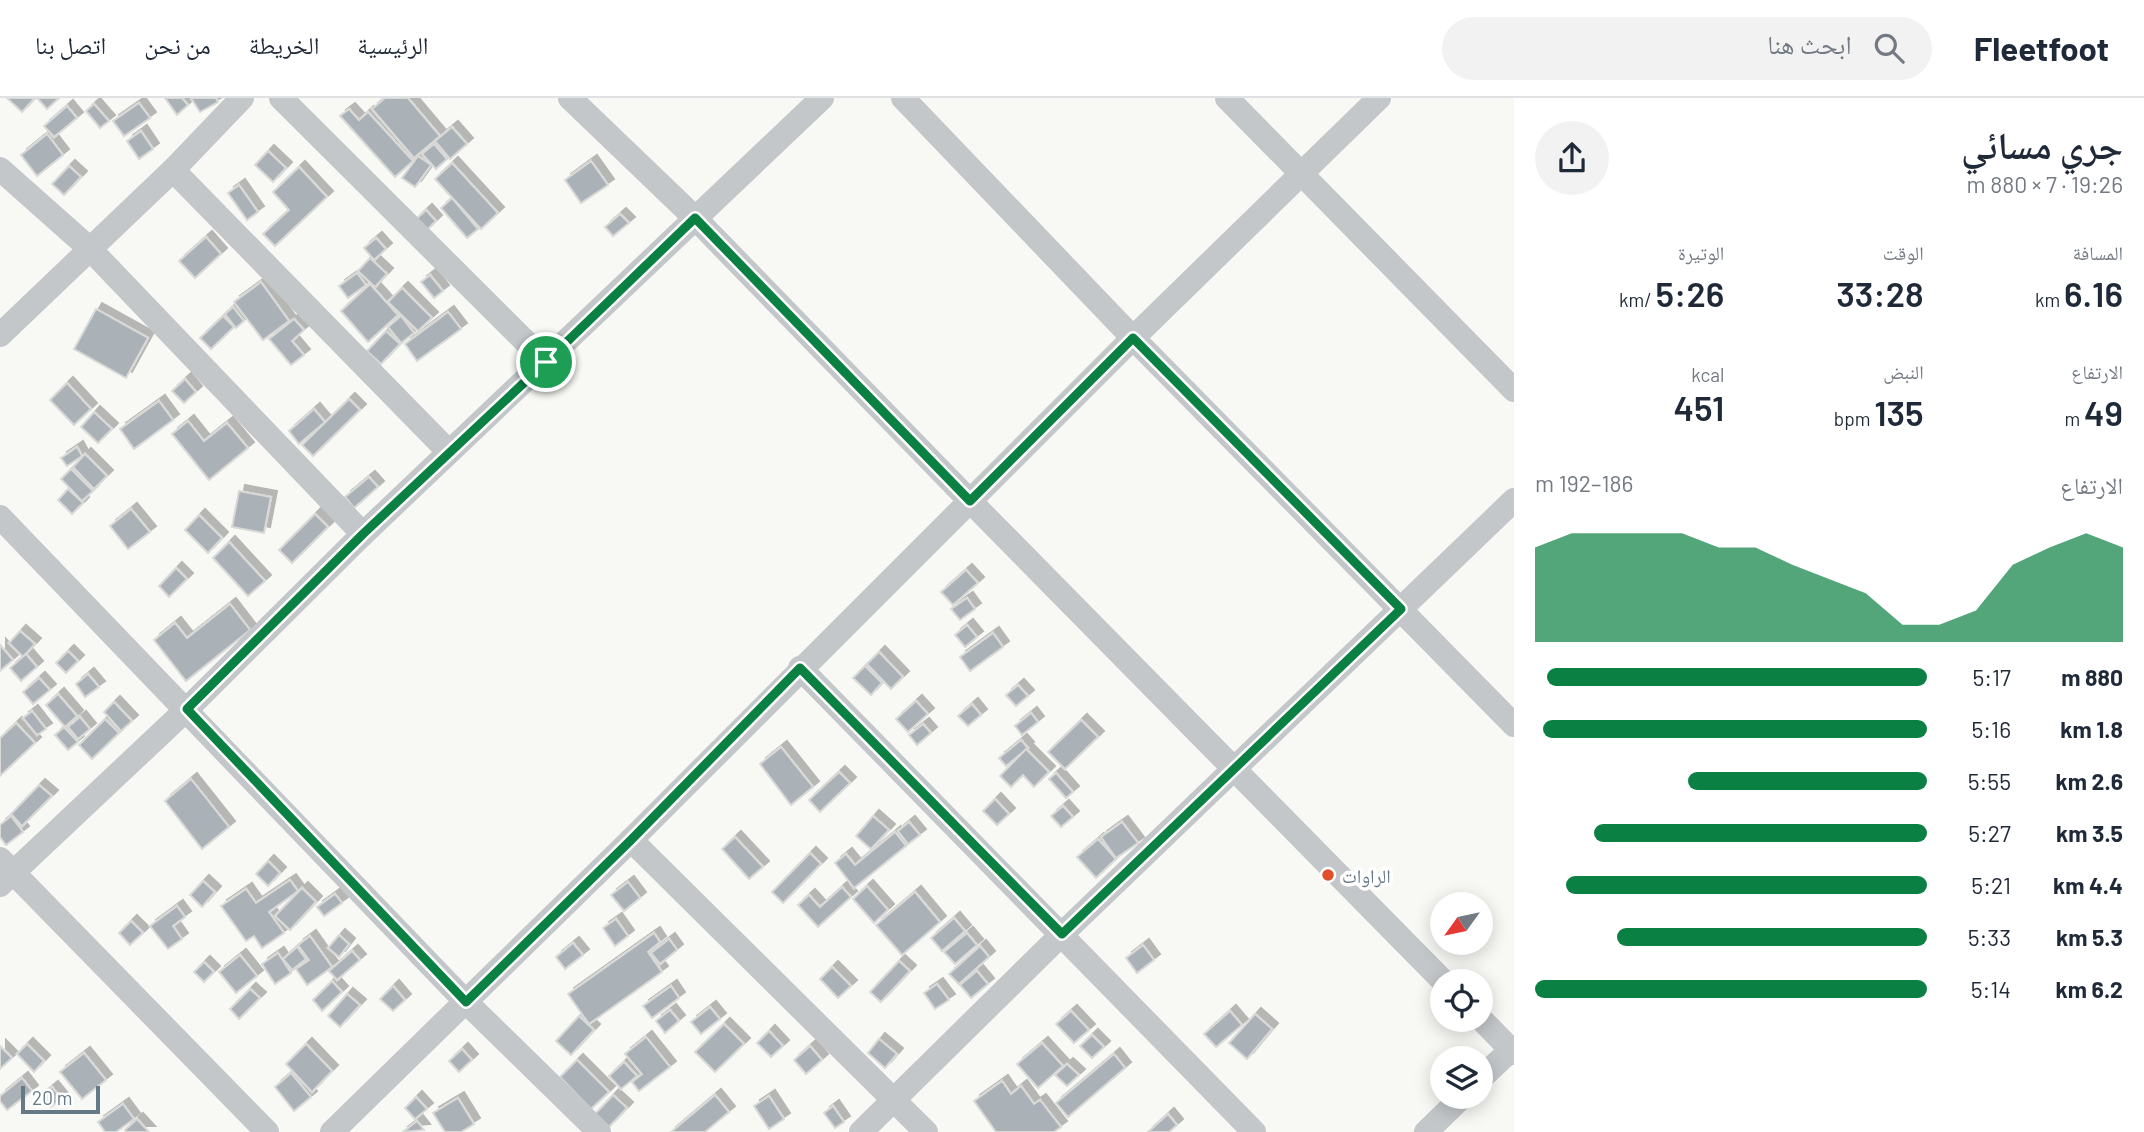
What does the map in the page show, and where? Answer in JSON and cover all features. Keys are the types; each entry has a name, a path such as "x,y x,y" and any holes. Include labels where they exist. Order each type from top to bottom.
{"street":[{"path":"0,335 173,170 242,98"},
{"path":"281,98 546,362"},
{"path":"570,98 695,218 1431,969"},
{"path":"267,1132 4,872 187,709 363,534 822,98"},
{"path":"903,98 1133,338 1514,725"},
{"path":"1227,98 1514,390"},
{"path":"332,1132 631,840 800,668 1379,98"},
{"path":"0,169 89,248 363,534"},
{"path":"173,170 449,452"},
{"path":"861,1132 1062,934 1514,500"},
{"path":"0,517 466,1002 599,1132"},
{"path":"800,668 1254,1132"},
{"path":"631,840 926,1132"},
{"path":"1493,1031 1513,1050 1493,1068"},
{"path":"1426,1132 1450,1109"}],"building":[{"path":"7,98 32,98 34,99 22,112"},
{"path":"37,98 59,98 47,109"},
{"path":"165,98 182,98 188,105 177,115"},
{"path":"191,98 216,98 218,102 200,112"},
{"path":"385,98 408,98 440,136 414,158 372,109"},
{"path":"139,103 150,118 124,136 113,121"},
{"path":"94,104 109,121 100,128 86,111"},
{"path":"67,106 77,118 54,137 44,126"},
{"path":"349,109 359,120 368,112 413,161 395,177 340,116"},
{"path":"452,127 467,144 450,159 435,141"},
{"path":"141,131 153,149 139,159 127,141"},
{"path":"47,134 63,155 37,176 21,155"},
{"path":"434,144 447,159 436,169 422,154"},
{"path":"268,151 286,168 273,182 255,165"},
{"path":"418,156 431,165 415,187 402,178"},
{"path":"591,161 608,185 581,203 565,180"},
{"path":"452,163 498,213 481,229 435,179"},
{"path":"69,166 81,177 64,195 52,184"},
{"path":"299,167 327,197 275,246 263,234 289,210 273,192"},
{"path":"239,185 258,212 247,220 228,193"},
{"path":"452,198 478,229 467,238 441,208"},
{"path":"426,210 436,221 425,232 415,220"},
{"path":"620,214 629,223 613,236 605,227"},
{"path":"206,237 221,254 195,278 179,261"},
{"path":"376,238 386,249 374,260 364,248"},
{"path":"370,258 387,274 375,287 358,271"},
{"path":"357,273 366,285 348,298 339,286"},
{"path":"430,275 443,291 434,298 421,282"},
{"path":"261,282 289,321 263,340 234,302"},
{"path":"370,284 398,315 368,342 341,311"},
{"path":"402,288 432,318 418,331 388,302"},
{"path":"233,307 244,321 236,328 225,314"},
{"path":"96,309 148,338 126,378 74,349"},
{"path":"448,312 461,329 417,361 405,344"},
{"path":"223,316 234,327 211,349 200,338"},
{"path":"401,316 414,333 401,343 388,327"},
{"path":"294,319 304,330 292,341 304,355 291,365 269,339"},
{"path":"386,331 400,344 381,364 367,351"},
{"path":"185,379 196,392 184,403 172,391"},
{"path":"67,383 91,409 74,425 50,400"},
{"path":"349,399 360,410 313,456 302,445"},
{"path":"159,401 173,420 134,449 120,429"},
{"path":"314,409 325,422 299,444 289,431"},
{"path":"94,412 112,429 98,443 81,427"},
{"path":"188,421 204,441 227,423 248,448 209,480 172,434"},
{"path":"77,447 82,456 67,466 61,458"},
{"path":"85,454 107,476 94,489 73,467"},
{"path":"71,469 93,491 82,501 61,479"},
{"path":"369,477 378,487 354,508 345,497"},
{"path":"68,489 83,503 72,514 58,500"},
{"path":"239,491 271,497 264,533 232,527"},
{"path":"131,509 150,532 128,549 110,526"},
{"path":"315,514 328,527 292,563 279,550"},
{"path":"199,515 222,538 208,553 185,530"},
{"path":"229,542 265,581 248,596 213,558"},
{"path":"176,568 187,579 169,597 159,586"},
{"path":"966,570 978,583 953,605 941,592"},
{"path":"967,598 975,609 960,620 951,609"},
{"path":"230,604 250,630 186,681 154,640 175,623 187,638"},
{"path":"967,625 977,637 965,647 955,635"},
{"path":"20,631 35,644 23,657 9,643"},
{"path":"993,633 1003,647 970,671 960,657"},
{"path":"0,645 13,660 0,671"},
{"path":"68,651 78,661 66,673 56,663"},
{"path":"879,652 903,677 891,689 867,664"},
{"path":"26,654 37,667 21,681 10,668"},
{"path":"865,666 882,683 871,695 853,678"},
{"path":"88,674 99,687 85,697 76,684"},
{"path":"39,678 50,690 33,704 23,692"},
{"path":"1018,685 1028,696 1016,706 1006,695"},
{"path":"58,694 77,716 65,727 46,705"},
{"path":"916,701 928,714 908,732 896,719"},
{"path":"114,702 132,721 121,731 104,712"},
{"path":"972,704 981,715 968,726 958,716"},
{"path":"32,711 46,729 37,735 23,718"},
{"path":"1031,713 1038,722 1022,735 1015,726"},
{"path":"80,717 90,729 78,739 68,727"},
{"path":"105,719 119,733 92,759 79,745"},
{"path":"1081,720 1098,737 1065,769 1048,752"},
{"path":"16,723 35,743 0,776 0,738"},
{"path":"923,724 931,733 917,745 909,735"},
{"path":"64,727 78,742 68,750 55,735"},
{"path":"1021,740 1028,748 1006,766 999,758"},
{"path":"781,747 813,787 791,805 760,764"},
{"path":"1026,749 1049,772 1034,787 1023,775 1011,787 1000,776"},
{"path":"839,772 850,783 820,812 809,800"},
{"path":"1056,773 1073,792 1066,798 1049,779"},
{"path":"191,779 229,827 202,849 165,801"},
{"path":"39,785 52,796 22,826 11,814"},
{"path":"995,799 1009,814 997,825 983,811"},
{"path":"1063,806 1073,817 1061,827 1051,816"},
{"path":"11,816 23,832 6,845 0,837 0,825"},
{"path":"873,816 889,830 871,849 856,836"},
{"path":"909,822 920,835 908,844 898,831"},
{"path":"1122,822 1138,843 1116,858 1101,837"},
{"path":"895,832 906,846 854,888 835,863 846,854 855,865"},
{"path":"735,837 763,867 749,879 722,849"},
{"path":"1098,839 1116,859 1096,878 1077,857"},
{"path":"810,853 821,864 783,903 772,892"},
{"path":"268,861 280,873 268,886 256,874"},
{"path":"290,880 298,891 269,912 284,933 262,948 254,936 246,941 221,906 246,889 256,903"},
{"path":"203,881 215,892 202,907 190,895"},
{"path":"628,882 640,898 624,911 611,895"},
{"path":"867,886 888,910 874,923 853,899"},
{"path":"842,887 851,897 818,927 798,905 809,895 820,907"},
{"path":"302,888 316,902 290,930 275,916"},
{"path":"915,892 940,922 902,955 876,925"},
{"path":"335,894 342,903 324,916 317,907"},
{"path":"177,906 185,917 173,926 182,939 168,949 150,926"},
{"path":"954,918 965,931 942,951 931,938"},
{"path":"616,919 628,936 615,946 603,928"},
{"path":"131,921 143,933 130,945 119,933"},
{"path":"654,933 660,942 648,952 662,972 589,1024 568,994"},
{"path":"967,933 977,945 955,964 944,952"},
{"path":"339,935 349,944 339,957 328,948"},
{"path":"310,936 332,967 307,985 296,969 309,960 298,945"},
{"path":"669,939 677,950 660,964 651,953"},
{"path":"573,943 583,955 565,969 556,957"},
{"path":"1143,945 1154,960 1137,973 1126,958"},
{"path":"980,946 989,957 959,984 949,974"},
{"path":"297,947 306,959 292,970 283,959"},
{"path":"352,951 360,960 337,980 329,971"},
{"path":"278,953 291,973 275,984 262,964"},
{"path":"240,955 257,976 236,993 219,972"},
{"path":"899,961 910,971 881,1002 870,992"},
{"path":"204,962 214,972 204,982 194,972"},
{"path":"832,967 851,986 838,998 820,979"},
{"path":"977,971 988,984 971,998 960,985"},
{"path":"332,981 342,992 322,1011 313,1000"},
{"path":"937,984 949,1000 935,1009 924,993"},
{"path":"393,986 405,1000 393,1011 380,999"},
{"path":"671,986 679,998 652,1018 643,1006"},
{"path":"250,989 260,998 239,1019 230,1009"},
{"path":"347,994 360,1005 340,1027 328,1016"},
{"path":"710,1007 720,1019 701,1034 691,1022"},
{"path":"670,1010 679,1021 665,1033 656,1021"},
{"path":"1071,1011 1089,1030 1074,1043 1056,1024"},
{"path":"1230,1011 1242,1025 1216,1047 1204,1034"},
{"path":"1255,1014 1272,1029 1247,1059 1229,1043"},
{"path":"579,1016 594,1030 571,1055 556,1041"},
{"path":"724,1024 744,1044 715,1072 695,1052"},
{"path":"769,1031 783,1046 771,1057 757,1043"},
{"path":"1092,1035 1104,1047 1092,1058 1080,1046"},
{"path":"646,1037 670,1067 639,1091 632,1082 642,1074 625,1054"},
{"path":"879,1039 897,1054 885,1068 868,1053"},
{"path":"1042,1043 1063,1066 1038,1088 1017,1064"},
{"path":"27,1044 44,1061 34,1072 17,1054"},
{"path":"306,1044 332,1071 312,1092 286,1064"},
{"path":"0,1046 12,1058 0,1069"},
{"path":"810,1046 822,1060 806,1074 794,1060"},
{"path":"462,1049 472,1060 459,1072 449,1061"},
{"path":"84,1053 106,1080 82,1099 60,1072"},
{"path":"1114,1054 1125,1068 1068,1117 1056,1103"},
{"path":"577,1060 609,1092 591,1109 560,1077"},
{"path":"624,1062 637,1076 621,1089 609,1076"},
{"path":"1067,1064 1079,1075 1067,1086 1055,1075"},
{"path":"291,1073 311,1097 294,1111 275,1087"},
{"path":"22,1078 32,1091 7,1110 0,1101 0,1096"},
{"path":"1002,1081 1011,1094 1021,1086 1034,1104 1040,1100 1061,1127 1054,1132 996,1132 974,1101"},
{"path":"52,1087 62,1099 51,1107 41,1096"},
{"path":"613,1095 627,1108 609,1127 595,1114"},
{"path":"715,1095 729,1112 705,1132 671,1132"},
{"path":"769,1096 784,1119 769,1129 754,1106"},
{"path":"416,1097 427,1109 415,1119 405,1108"},
{"path":"458,1098 474,1124 461,1132 445,1132 433,1113"},
{"path":"123,1104 134,1119 116,1132 105,1132 98,1122"},
{"path":"833,1106 844,1122 835,1128 824,1113"},
{"path":"1168,1114 1177,1125 1169,1132 1148,1132"},
{"path":"137,1119 149,1132 126,1132"},
{"path":"417,1121 424,1130 403,1132"}],"place":[{"name":"الراوات","path":"1328,875"}],"route":[{"path":"695,218 970,501 1133,338 1401,609 1062,934 800,668 631,840 466,1002 187,709 363,534 546,362 695,218"}]}
